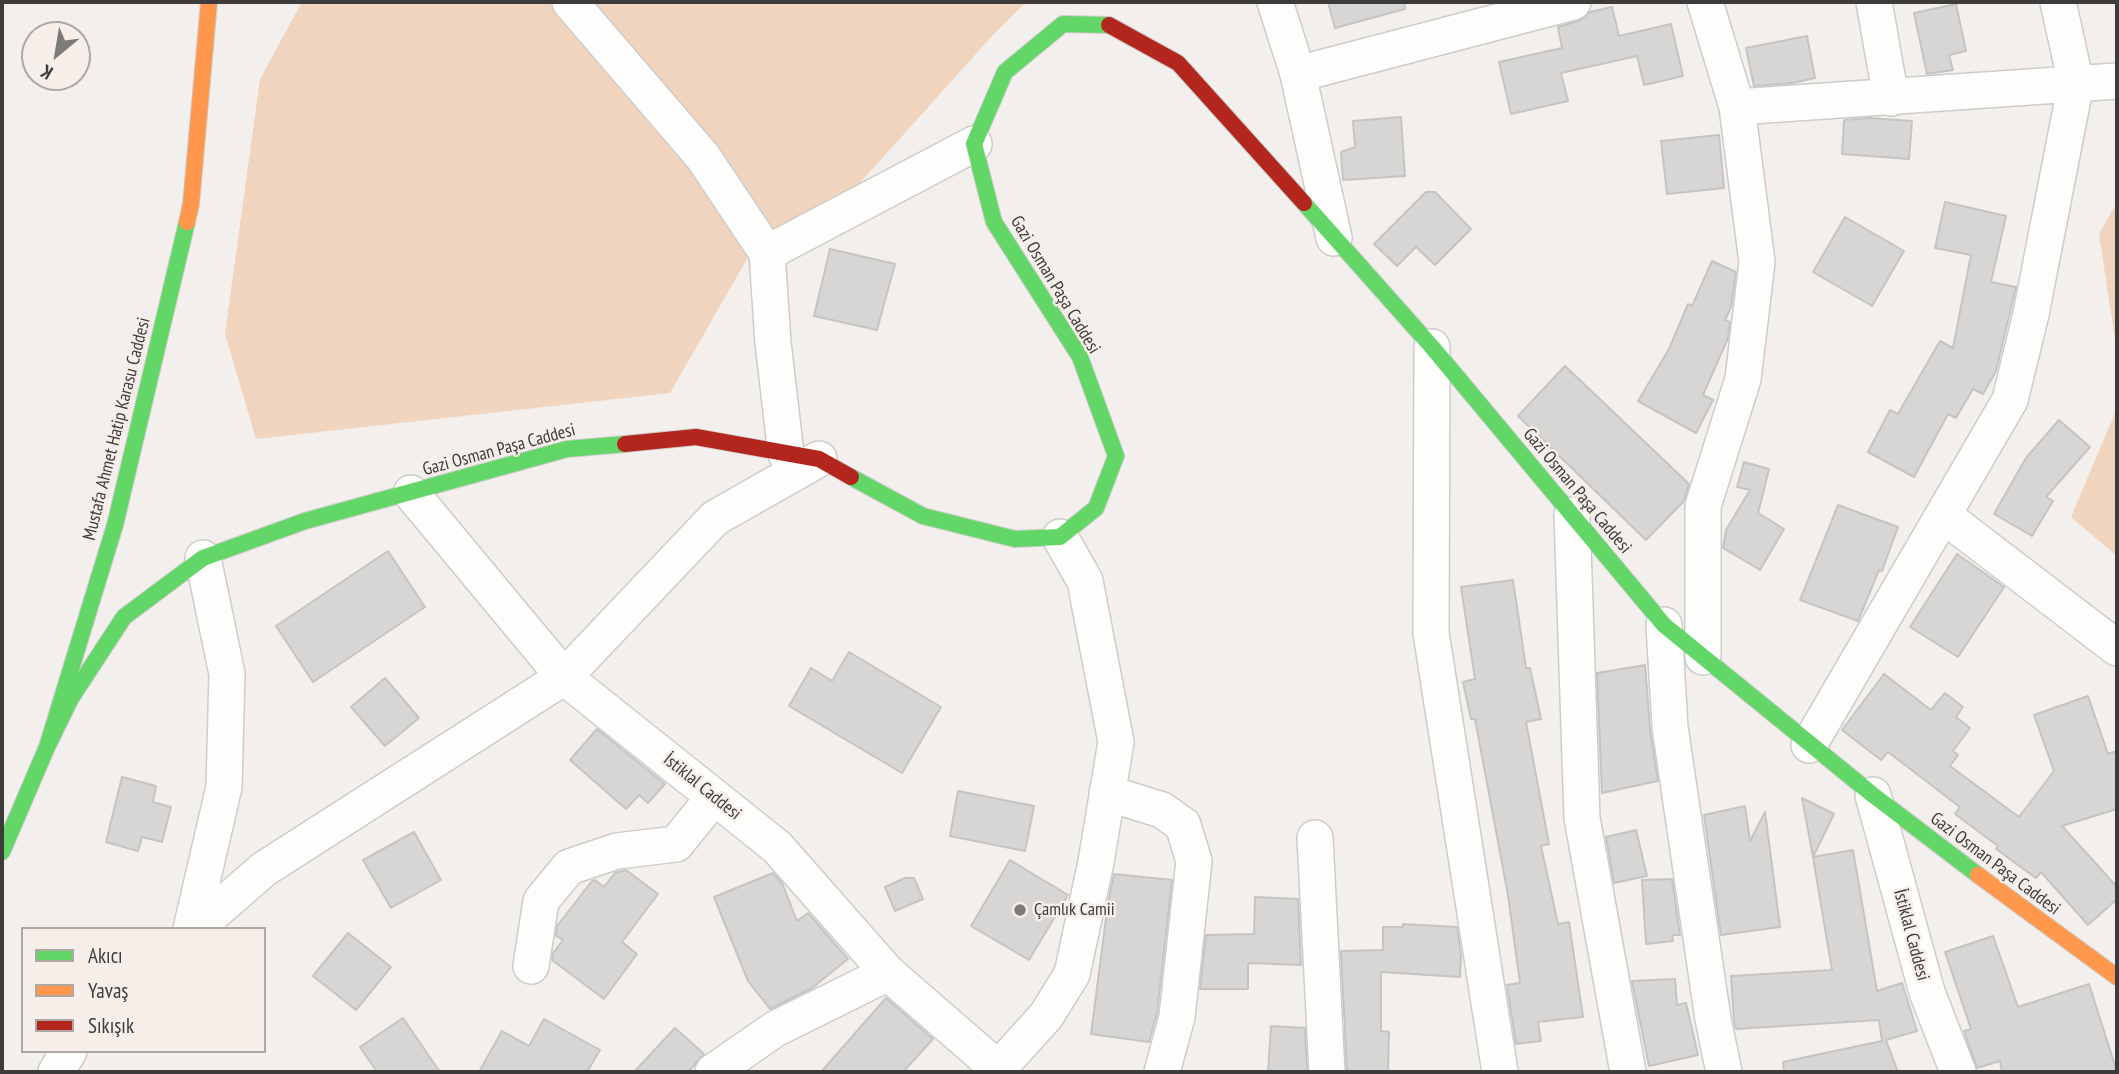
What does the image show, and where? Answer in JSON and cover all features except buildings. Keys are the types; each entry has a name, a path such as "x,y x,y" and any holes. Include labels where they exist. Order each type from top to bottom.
{"street":[{"name":"Mustafa Ahmet Hatip Karasu Caddesi","path":"2,852 47,747 115,526 191,204 209,2"},
{"path":"195,927 264,870 564,677 715,517 802,457 773,344 767,253 703,156 570,2"},
{"path":"1275,2 1297,74 1334,238"},
{"path":"1297,74 1573,2"},
{"path":"1703,657 1703,506 1744,379 1757,262 1737,107 1705,2"},
{"path":"1874,2 1891,98"},
{"path":"1809,744 2010,400 2031,314 2076,83 2058,2"},
{"name":"Gazi Osman Paşa Caddesi","path":"47,747 71,698 124,617 203,558 305,521 567,449 696,437 802,457 923,516 1015,539 1060,537 1096,508 1116,456 1080,357 994,222 974,144 1005,72 1063,24 1111,25 1178,63 1432,347 1664,625 1873,795 2117,977"},
{"path":"1737,107 2117,81"},
{"path":"767,253 974,144"},
{"path":"1432,347 1431,633 1500,1072"},
{"name":"İstiklal Caddesi","path":"411,493 564,677 777,847 888,973 1000,1070"},
{"path":"1572,515 1582,818 1628,1072"},
{"path":"1943,515 2117,648"},
{"path":"1000,1070 1046,1016 1072,974 1096,862 1116,742 1085,581 1060,537"},
{"path":"193,927 224,788 227,674 203,558"},
{"path":"1664,625 1670,727 1713,1019 1724,1072"},
{"path":"1107,793 1162,810 1182,825 1194,861 1177,1017 1162,1072"},
{"name":"İstiklal Caddesi","path":"1873,795 1927,992 1958,1072"},
{"path":"531,966 541,901 569,867 617,851 676,844 714,797"},
{"path":"1315,838 1327,1072"},
{"path":"713,1072 775,1029 888,973"},
{"path":"56,1072 68,1053"}],"shaded area":[{"path":"302,2 1026,2 859,184 751,252 670,393 256,439 225,334 260,79"},
{"path":"2117,202 2117,353 2099,234"},
{"path":"2117,408 2117,556 2071,517"}],"traffic: fast":[{"path":"851,477 923,516 1015,539 1060,537 1096,508 1116,456 1080,357 994,222 974,144 1005,72 1063,24 1109,25"},
{"path":"1304,203 1432,347 1664,625 1873,795 1978,875"},
{"path":"2,852 47,747 115,525 187,222"},
{"path":"47,747 71,698 124,617 203,558 305,521 567,449 625,444"}],"traffic: slow":[{"path":"187,222 191,204 209,2"},
{"path":"1978,875 2117,977"}],"traffic: jam":[{"path":"1109,25 1178,63 1304,203"},
{"path":"625,444 696,437 819,459 851,477"}],"place":[{"name":"Çamlık Camii","path":"1020,910"}]}
